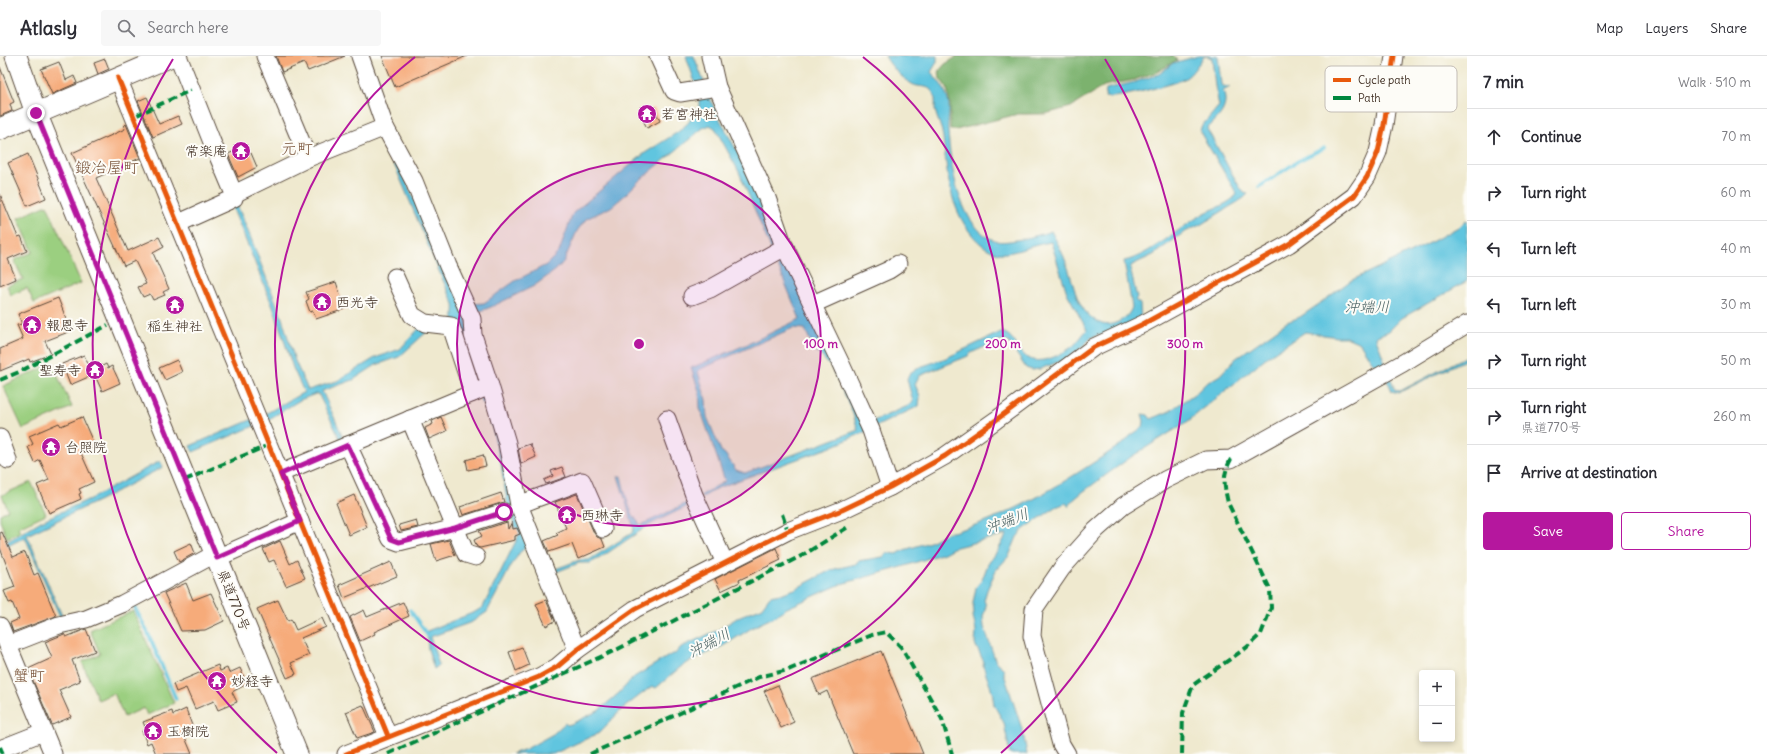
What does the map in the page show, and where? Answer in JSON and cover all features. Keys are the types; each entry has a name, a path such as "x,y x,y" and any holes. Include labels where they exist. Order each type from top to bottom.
{"main road":[{"name":"県道770号","path":"16,56 36,113 297,754"},
{"path":"0,129 173,56"}],"street":[{"path":"173,56 212,142 232,198"},
{"path":"265,56 308,158"},
{"path":"360,56 380,128 414,181 448,266 469,312 483,388"},
{"path":"658,56 674,91 680,93 707,88"},
{"path":"710,56 707,88 766,198 779,251 813,304 869,425 890,487"},
{"path":"1393,66 1394,56"},
{"path":"118,78 179,223 388,736"},
{"path":"346,754 539,677 557,666 576,650 636,609 788,531 842,510 890,487 945,456 1094,347 1143,324 1289,244 1354,196 1367,177 1378,152 1386,112"},
{"path":"179,223 232,198 308,158 380,128"},
{"path":"692,296 710,289 779,251"},
{"path":"813,304 889,270 898,264"},
{"path":"395,277 412,315 425,323 451,326 483,388 507,443 512,509 576,650"},
{"path":"1066,754 1061,744 1032,636 1034,609 1062,568 1096,530 1124,506 1165,480 1206,460 1230,459 1403,363 1467,324"},
{"path":"281,474 483,388"},
{"path":"410,419 466,554 476,558"},
{"path":"667,419 696,499 725,563"},
{"path":"0,438 8,460"},
{"path":"348,445 391,539 399,542 455,528 512,509 544,494 559,491 582,481 603,530"},
{"path":"8,645 62,624 86,618 122,604 216,556 300,521"},
{"path":"0,626 53,754"},
{"path":"0,749 43,732"}],"green space":[{"path":"958,56 1173,56 1177,60 1157,72 1134,80 1104,86 1071,107 1045,114 1018,114 956,130 950,130 950,104 947,88 940,79 939,71 945,64"},
{"path":"47,205 81,283 34,303 27,288 11,295 7,286 23,279 14,260 33,252 18,218"},
{"path":"52,364 72,407 23,429 3,386"},
{"path":"31,482 46,514 18,527 20,532 7,538 0,521 0,514 8,510 2,495"},
{"path":"133,611 174,703 147,715 144,708 124,717 114,693 98,700 82,662 100,654 90,630"}],"water":[{"path":"686,56 694,56 714,108 740,157 867,431 831,447 720,487 701,498 700,496 725,481 700,408 699,391 691,368 750,343 800,319 739,172 715,128 710,125 703,128 639,181 611,207 586,219 577,231 564,261 556,270 534,286 491,307 475,313 472,304 484,303 515,281 546,265 559,252 573,213 645,153 678,132 688,123 699,108 699,94","holes":["793,328 805,329 813,347 831,367 852,411 858,430 745,473 736,470 725,454 721,451 707,417 706,400 698,371"]},
{"path":"885,56 937,56 937,62 931,72 941,85 948,100 948,127 951,161 954,177 965,210 974,224 984,234 997,241 1002,242 1024,239 1051,231 1064,256 1075,291 1082,307 1093,319 1102,324 1107,325 1120,321 1128,315 1132,307 1124,261 1154,248 1195,219 1222,206 1237,194 1200,132 1201,127 1219,106 1212,58 1205,56 1218,56 1221,84 1223,86 1230,87 1223,91 1225,103 1222,112 1207,129 1239,186 1244,193 1248,194 1200,225 1183,233 1153,255 1132,265 1130,268 1137,298 1135,300 1140,304 1141,320 1105,334 1092,337 1079,350 1066,359 1040,369 1032,370 1026,368 1008,341 1000,340 971,353 968,356 919,376 915,384 920,397 919,406 873,428 871,422 908,406 913,402 907,379 910,373 917,368 946,358 1001,332 1009,335 1021,352 1029,359 1048,359 1072,347 1087,330 1067,293 1051,242 1017,251 998,253 987,249 973,236 959,214 950,189 942,134 935,110 934,95 930,89 912,84 904,79"},
{"path":"1198,56 1205,56 1193,71 1184,79 1157,88 1131,94 1105,97 1106,89 1159,74 1173,63"},
{"path":"378,120 462,304 529,545 520,552 511,566 487,612 472,622 430,637 439,665 434,669 428,649 427,631 475,612 483,607 518,537 518,534 508,508 501,464 488,411 480,399 454,321 454,304 394,165 373,122"},
{"path":"235,200 282,318 295,361 308,390 337,381 375,358 400,349 423,324 431,328 399,357 376,365 353,380 322,391 344,439 341,441 318,393 300,400 266,421 193,452 190,446 267,413 304,392 293,368 275,312 231,204"},
{"name":"沖端川","path":"1467,220 1467,281 1402,318 1389,331 1377,336 1376,338 1395,390 1400,391 1467,356 1467,359 1398,393 1392,391 1389,384 1360,343 1346,337 1305,332 1268,356 1187,422 1131,457 1084,491 1072,501 1069,507 1066,503 1056,507 1024,529 1017,537 1009,556 996,570 987,590 984,600 986,606 983,617 984,627 996,662 1004,669 1004,674 1023,732 1027,754 1010,754 1004,723 994,705 992,691 983,666 984,662 975,644 976,631 973,616 973,603 976,587 982,580 988,564 1007,534 953,548 944,553 902,567 841,584 785,609 776,616 755,626 723,646 683,665 656,688 652,686 621,710 599,733 553,754 512,754 526,749 553,734 565,723 567,725 571,724 598,711 619,693 634,677 672,654 675,654 681,647 718,630 740,616 761,608 770,596 795,589 831,570 856,564 858,561 883,557 888,553 897,554 904,550 930,542 948,532 956,531 1006,513 1047,492 1125,442 1130,436 1143,427 1144,421 1142,414 1148,415 1151,419 1168,412 1197,392 1205,384 1220,375 1235,359 1287,322 1300,317 1350,281 1426,245 1460,226"},
{"path":"160,461 163,467 100,500 27,535 63,618 61,619 25,537 0,550 0,546 41,521 92,498"},
{"path":"618,476 621,476 630,509 641,525 691,501 690,505 649,525 600,558 590,563 579,563 551,574 550,571 579,560 589,560 632,533 634,529"}],"building":[{"path":"276,56 345,56 308,71 304,63 282,72"},
{"path":"382,56 467,56 395,87"},
{"path":"105,59 109,69 98,74 94,63"},
{"path":"59,62 66,80 74,76 77,83 52,94 41,69"},
{"path":"0,67 14,102 10,104 12,111 0,116"},
{"path":"147,97 159,124 178,116 182,124 153,137 138,101"},
{"path":"654,108 660,121 647,128 640,114"},
{"path":"126,124 140,158 96,178 128,251 159,237 164,247 153,253 169,289 163,292 165,295 153,300 150,294 143,297 138,287 146,284 135,261 124,266 72,153 125,129 124,126"},
{"path":"235,151 239,159 251,153 257,167 238,177 228,154"},
{"path":"28,154 46,198 27,206 8,163"},
{"path":"0,194 18,237 21,236 27,251 8,259 16,279 0,286"},
{"path":"336,282 345,309 316,319 313,311 310,312 306,301 309,299 306,292"},
{"path":"58,298 71,331 45,341 51,354 30,362 29,359 0,371 0,349 23,339 17,325 22,324 18,314"},
{"path":"84,355 93,375 70,385 62,364"},
{"path":"177,360 182,372 165,380 159,368"},
{"path":"106,364 108,368 112,366 120,383 102,391 93,371"},
{"path":"82,417 95,447 81,453 94,482 79,489 81,499 49,513 37,485 49,480 40,460 35,463 28,447 33,444 29,436 59,423 61,426"},
{"path":"441,417 447,431 429,439 425,428 433,424 432,421"},
{"path":"530,444 536,457 521,464 518,448"},
{"path":"483,455 486,466 468,470 466,460"},
{"path":"562,467 566,477 546,484 544,480 553,476 551,471"},
{"path":"501,493 504,502 463,515 460,507"},
{"path":"577,494 594,533 597,537 602,539 605,547 578,559 572,544 549,552 544,541 558,535 556,533 566,528 555,502"},
{"path":"354,495 367,527 349,535 336,503"},
{"path":"416,520 418,527 401,531 399,525"},
{"path":"507,522 508,529 512,522 513,529 517,528 520,534 515,536 515,540 480,548 477,547 474,540 482,536 479,531"},
{"path":"2,532 13,557 25,552 34,575 38,573 56,616 13,632 10,623 19,619 12,602 9,603 4,591 15,587 0,548 0,533"},
{"path":"449,540 455,555 436,561 431,544"},
{"path":"280,541 290,564 297,560 305,578 286,586 274,560 269,562 263,549"},
{"path":"191,543 195,553 179,562 174,551"},
{"path":"776,548 781,560 739,580 740,582 721,591 715,579"},
{"path":"391,562 397,576 344,598 339,585"},
{"path":"186,583 193,600 211,593 224,621 205,630 181,631 164,593"},
{"path":"278,600 288,621 291,619 296,630 322,618 326,627 301,638 309,655 291,663 296,674 287,678 257,609"},
{"path":"546,600 555,621 546,626 536,604"},
{"path":"403,602 409,616 374,632 375,634 360,641 350,617 364,610 367,617"},
{"path":"86,629 95,651 72,660 80,681 59,690 71,717 52,725 28,669 52,658 45,642 64,634 66,637"},
{"path":"522,647 529,665 516,671 509,652"},
{"path":"881,651 923,754 853,754 827,691 819,695 812,679"},
{"path":"218,665 220,671 227,668 229,673 240,668 247,684 232,692 237,702 218,710 214,701 195,709 186,688 176,692 173,684"},
{"path":"778,685 794,722 781,728 764,691"},
{"path":"363,705 375,732 357,738 346,712"},
{"path":"186,709 194,731 184,735 192,754 156,754 151,742 147,744 142,731 146,729 143,722 172,711 173,715"}],"waterway":[{"path":"1259,187 1298,161 1324,148"},
{"path":"134,606 147,631 176,699"},
{"path":"410,610 428,636"}],"marked path":[{"path":"135,116 191,90"},
{"path":"0,380 19,372 108,325"},
{"path":"185,480 269,445"},
{"path":"1182,754 1183,713 1193,685 1246,648 1261,634 1271,608 1270,589 1228,503 1225,476 1231,459"},
{"path":"782,514 788,531"},
{"path":"388,754 618,649 803,555 848,527"},
{"path":"590,754 759,677 788,670 872,635 886,632 901,647 942,719 952,754"},
{"path":"0,747 3,754"}],"cycle path":[{"path":"1393,66 1394,56"},
{"path":"118,78 388,736"},
{"path":"346,754 539,677 557,667 577,650 635,609 788,531 842,510 890,487 945,456 1094,347 1143,324 1289,244 1354,196 1367,177 1378,152 1386,112"}],"place":[{"name":"若宮神社","path":"647,114"},
{"name":"常楽庵","path":"241,151"},
{"name":"西光寺","path":"322,302"},
{"name":"稲生神社","path":"175,305"},
{"name":"報恩寺","path":"32,325"},
{"name":"聖寿寺","path":"95,370"},
{"name":"台照院","path":"51,447"},
{"name":"西琳寺","path":"567,515"},
{"name":"妙経寺","path":"217,681"},
{"name":"玉樹院","path":"153,731"}],"district":[{"name":"元町","path":"297,148"},
{"name":"鍛冶屋町","path":"107,167"},
{"name":"蟹町","path":"29,675"}],"route":[{"path":"36,113 217,558 300,521 281,474 348,445 391,539 399,542 455,528 504,512"}]}
